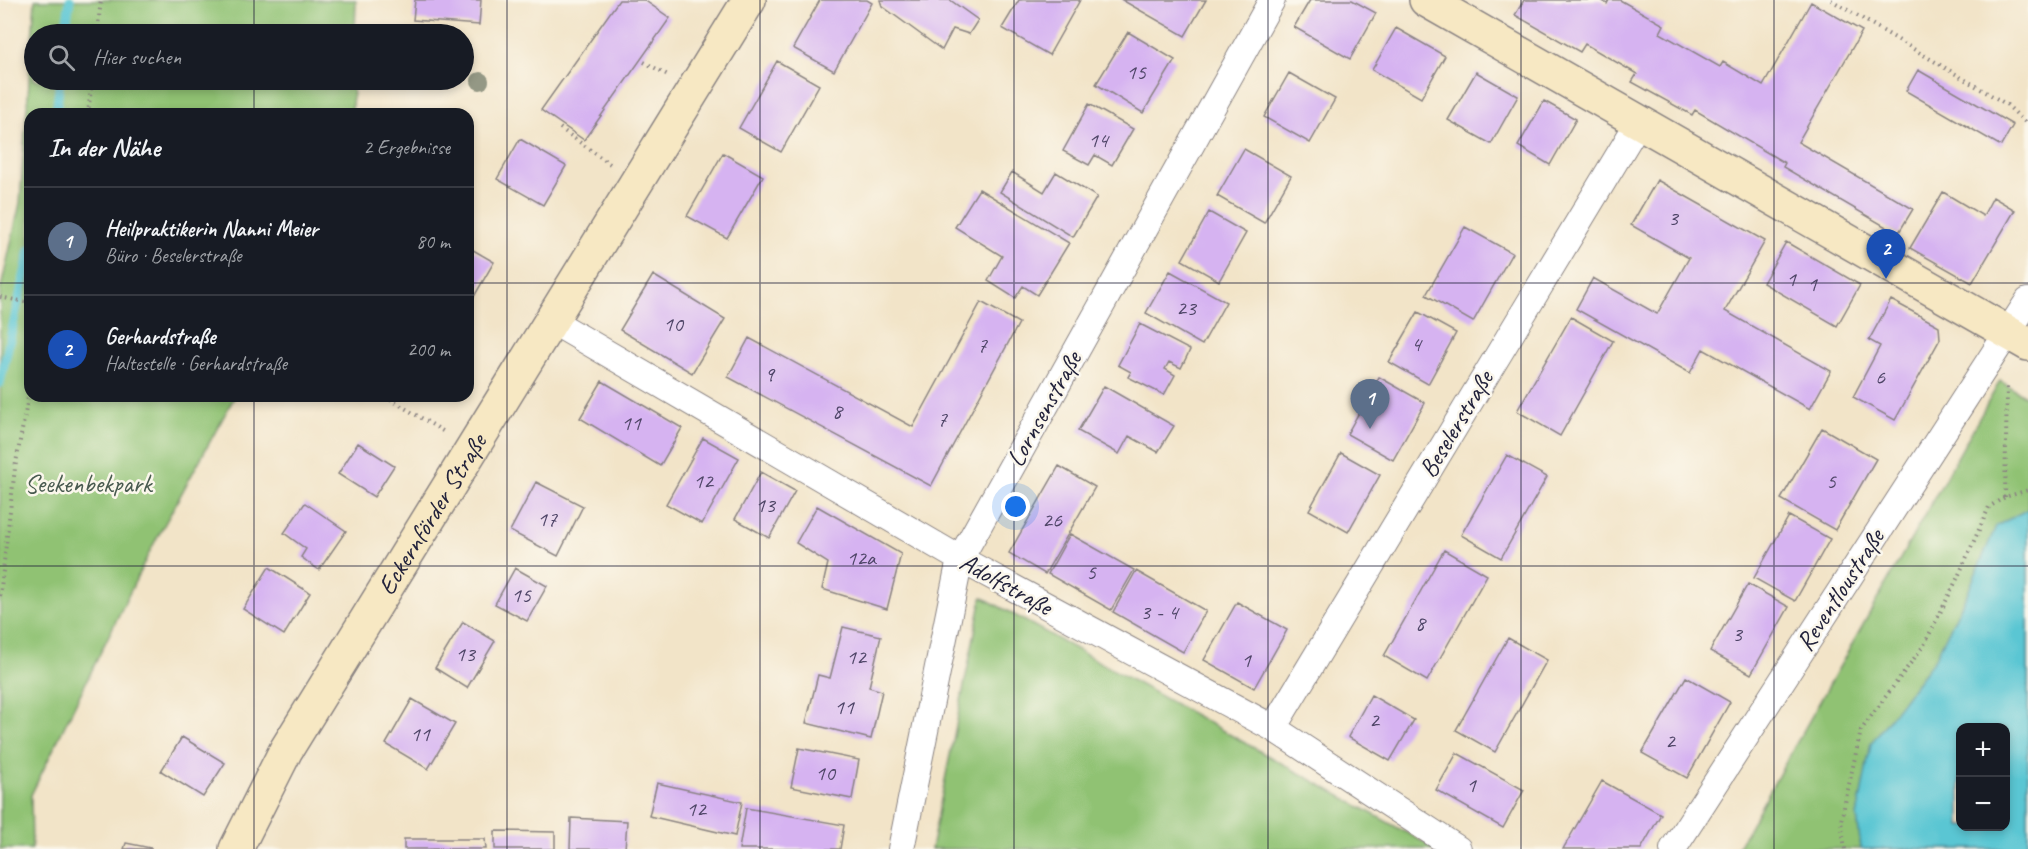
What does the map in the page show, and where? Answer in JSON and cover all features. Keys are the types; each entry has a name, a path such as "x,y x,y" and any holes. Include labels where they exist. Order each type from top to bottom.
{"street":[{"name":"Eckernförder Straße","path":"236,849 286,750 749,0"},
{"name":"Lornsenstraße","path":"901,849 960,559 1272,0"},
{"path":"1426,0 1640,120 2018,338"},
{"name":"Beselerstraße","path":"1273,728 1640,120"},
{"name":"Reventloustraße","path":"1673,849 2018,338 2028,301"},
{"name":"Adolfstraße","path":"552,321 960,559 1273,728 1458,849"}],"path":[{"path":"98,24 101,0"},
{"path":"1832,0 2006,104 2028,125"},
{"path":"89,108 91,90"},
{"path":"560,128 636,183"},
{"path":"0,297 24,302"},
{"path":"2005,497 2007,379"},
{"path":"0,596 15,468 27,402"},
{"path":"395,402 472,448"},
{"path":"1845,849 1841,821 1861,730 1924,645 1989,507 2005,497 2028,490"}],"green space":[{"name":"Seekenbekpark","path":"35,0 356,0 355,24 33,24"},
{"name":"Seekenbekpark","path":"28,90 353,90 352,108 27,108"},
{"name":"Seekenbekpark","path":"24,149 24,402 232,402 151,549 31,795 32,849 0,849 0,292 20,203"},
{"path":"2000,381 2028,398 2028,849 1737,849"},
{"path":"982,597 1436,849 931,849"}],"water":[{"path":"2028,509 2028,849 1861,849 1857,816 1871,743 1934,660 1967,594 1996,526"}],"building":[{"path":"415,0 481,0 479,25 413,20"},
{"path":"619,0 644,0 670,18 584,140 541,110"},
{"path":"820,0 867,0 872,3 834,71 793,48"},
{"path":"880,0 950,0 978,20 969,34 953,29 942,50 882,6"},
{"path":"1019,0 1080,0 1049,55 1002,28"},
{"path":"1122,0 1206,0 1185,36"},
{"path":"1310,0 1352,0 1376,13 1350,59 1294,27"},
{"path":"1524,0 1601,0 1607,4 1609,0 1620,0 1664,25 1660,33 1720,67 1723,62 1763,86 1811,2 1862,31 1798,142 1913,209 1898,234 1783,167 1785,163 1695,110 1692,115 1632,82 1637,74 1585,44 1580,52 1515,15"},
{"path":"1396,28 1445,56 1421,98 1372,70"},
{"path":"1128,32 1175,60 1143,113 1096,84"},
{"path":"777,61 819,85 781,152 739,128"},
{"path":"1918,70 2013,125 2001,146 1906,91"},
{"path":"1476,72 1518,96 1491,144 1448,120"},
{"path":"1289,73 1335,99 1310,143 1264,117"},
{"path":"1544,101 1576,119 1550,165 1518,146"},
{"path":"1089,104 1133,129 1112,165 1095,155 1089,165 1063,151"},
{"path":"520,139 566,166 543,205 497,179"},
{"path":"1244,149 1291,176 1264,223 1217,196"},
{"path":"723,153 763,176 727,238 687,216"},
{"path":"1012,172 1044,192 1056,172 1097,197 1073,237 1000,192"},
{"path":"1657,180 1765,241 1725,311 1831,371 1810,409 1703,349 1690,373 1576,309 1593,278 1657,314 1689,258 1631,225"},
{"path":"979,189 1069,243 1037,295 1023,286 1015,298 988,281 1002,256 955,227"},
{"path":"1943,192 1983,216 1993,197 2015,210 1972,283 1910,248"},
{"path":"1209,212 1246,233 1219,281 1182,260"},
{"path":"1465,227 1512,253 1473,322 1426,295"},
{"path":"1786,242 1860,285 1837,326 1763,283"},
{"path":"474,250 494,262 474,297"},
{"path":"1170,271 1226,302 1202,345 1146,313"},
{"path":"653,275 725,319 692,373 620,330"},
{"path":"1891,300 1939,326 1940,339 1895,420 1853,397 1880,346 1869,340"},
{"path":"981,302 1019,323 931,486 728,377 749,338 913,427"},
{"path":"1418,312 1456,333 1428,384 1389,362"},
{"path":"1571,317 1613,341 1560,436 1517,411"},
{"path":"1140,324 1190,350 1181,368 1169,362 1165,369 1175,375 1164,395 1128,377 1131,372 1118,365"},
{"path":"1379,377 1425,403 1393,460 1347,434"},
{"path":"602,381 682,428 660,466 580,418"},
{"path":"1104,386 1174,426 1158,452 1129,436 1119,454 1078,431"},
{"path":"1822,428 1876,459 1835,530 1781,499"},
{"path":"703,438 739,458 702,524 666,504"},
{"path":"358,443 394,466 374,497 338,474"},
{"path":"1341,453 1380,475 1348,532 1309,510"},
{"path":"1507,455 1547,477 1501,558 1461,535"},
{"path":"1059,466 1095,487 1045,574 1009,553"},
{"path":"761,472 795,491 769,538 735,519"},
{"path":"536,482 583,506 558,556 510,531"},
{"path":"305,503 346,531 319,570 301,557 306,549 284,533"},
{"path":"817,506 901,554 887,609 822,589 828,563 796,543"},
{"path":"1789,516 1830,539 1795,601 1754,578"},
{"path":"1070,534 1134,570 1111,610 1048,574"},
{"path":"1444,550 1487,575 1427,681 1384,656"},
{"path":"269,567 310,593 284,635 243,609"},
{"path":"515,568 547,586 527,621 495,604"},
{"path":"1136,571 1206,611 1183,652 1113,612"},
{"path":"1748,584 1789,607 1751,674 1710,651"},
{"path":"1237,602 1287,630 1254,688 1204,660"},
{"path":"463,622 495,641 467,688 435,668"},
{"path":"843,627 881,636 869,687 882,691 871,739 806,723 818,675 830,678"},
{"path":"1508,638 1547,660 1495,752 1456,730"},
{"path":"1686,677 1730,702 1687,778 1642,753"},
{"path":"1371,695 1414,720 1390,761 1348,737"},
{"path":"412,699 455,724 428,769 386,744"},
{"path":"182,737 225,763 203,797 161,771"},
{"path":"799,748 859,760 852,799 791,787"},
{"path":"1457,753 1524,790 1503,828 1436,790"},
{"path":"1602,781 1661,814 1641,849 1563,849"},
{"path":"657,783 742,802 735,836 649,816"},
{"path":"746,808 844,825 840,849 739,849"},
{"path":"571,818 627,821 625,849 570,849"},
{"path":"495,831 555,832 555,849 495,849"},
{"path":"404,839 485,839 486,849 404,849"},
{"path":"126,843 151,848 151,849 124,849"}],"waterway":[{"path":"66,24 70,0"},
{"path":"57,108 59,90"},
{"path":"0,383 24,277"}],"place":[{"name":"Gerhardstraße","path":"1886,279"},
{"name":"Heilpraktikerin Nanni Meier","path":"1370,429"}]}
